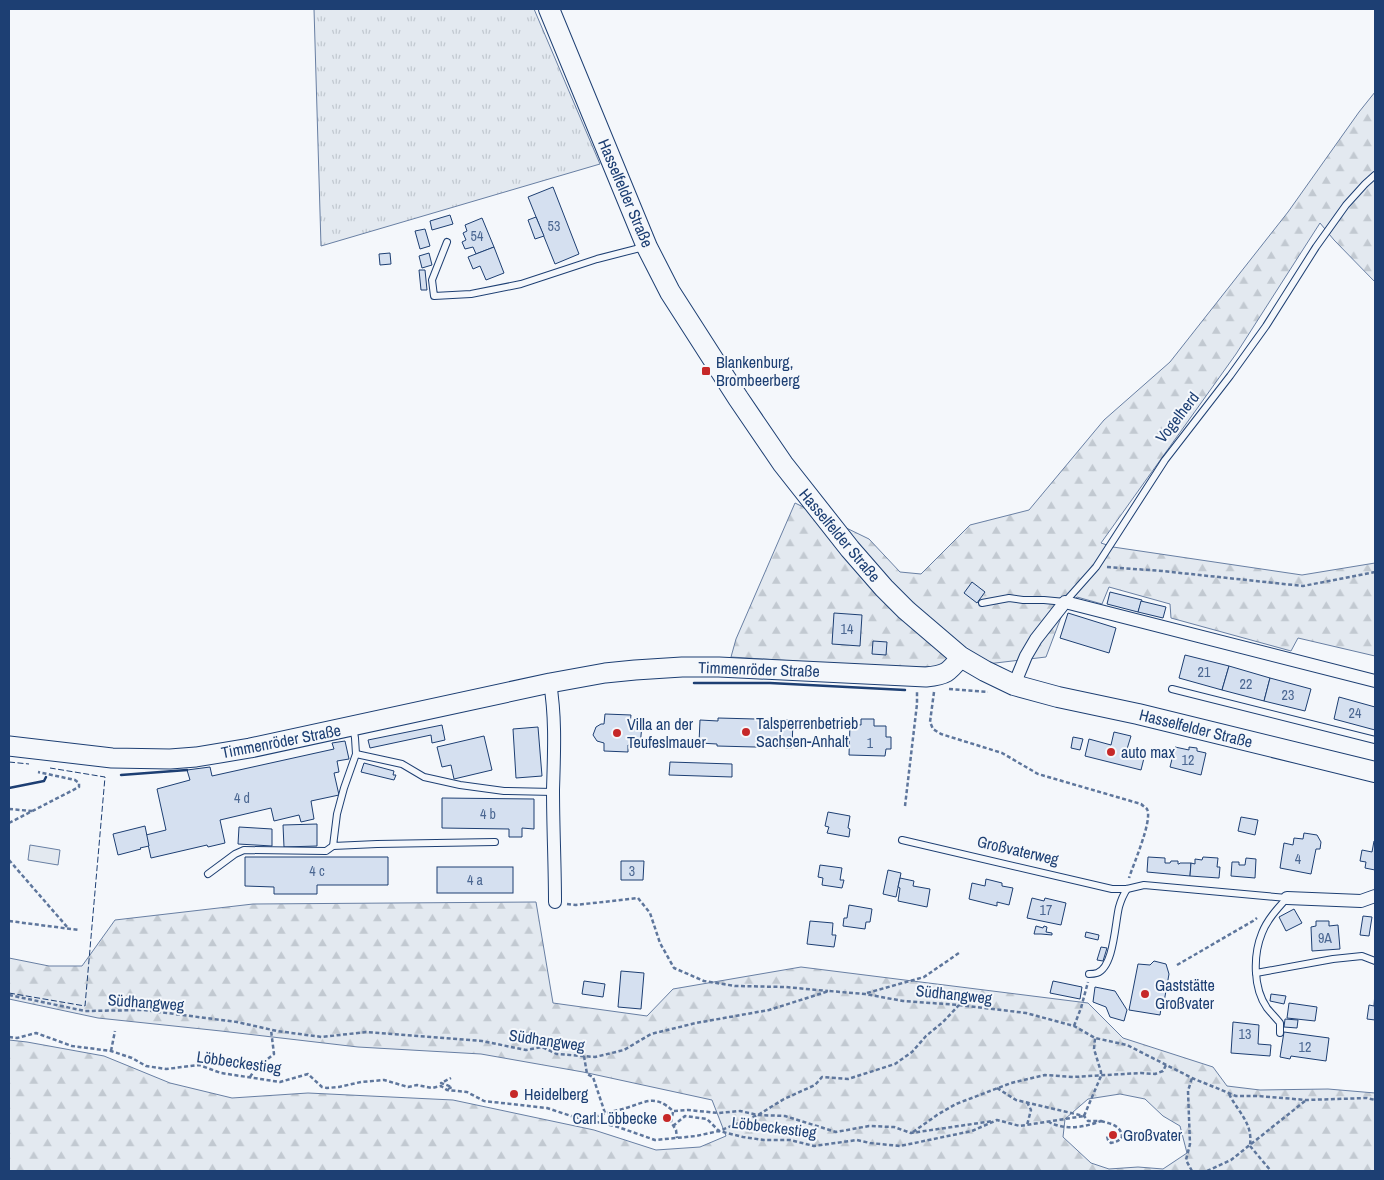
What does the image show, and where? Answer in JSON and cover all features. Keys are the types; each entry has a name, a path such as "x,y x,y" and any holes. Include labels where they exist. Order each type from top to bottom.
{"main road":[{"name":"Hasselfelder Straße","path":"549,9 648,247 670,292 770,446 850,549 906,610 961,657 985,672 1014,685 1375,772"},
{"name":"Timmenröder Straße","path":"9,746 112,758 170,759 250,748 550,683 605,673 682,667 756,668 918,677 944,674 961,657"}],"street":[{"path":"1065,602 1375,681"},
{"name":"Vogelherd","path":"1014,685 1026,656 1036,639 1065,602"},
{"path":"550,683 554,728 555,902"},
{"name":"Großvaterweg","path":"1287,898 1361,901 1375,896"}],"lane":[{"name":"Vogelherd","path":"1065,602 1096,567 1165,460 1261,333 1346,205 1364,184 1375,175"},
{"path":"446,242 432,280 434,296 471,294 521,284 597,259 648,247"},
{"path":"982,603 1009,598 1065,602"},
{"path":"1172,688 1375,740"},
{"path":"333,846 337,814 356,754 352,726"},
{"path":"356,754 402,764 424,777 460,785 504,791 553,792"},
{"name":"Großvaterweg","path":"902,840 1112,889 1127,889 1144,885 1287,898"},
{"path":"208,874 235,854 244,850 326,851 333,846 495,842"},
{"path":"1089,974 1102,970 1108,961 1119,907 1127,889"},
{"path":"1280,1032 1280,1022 1266,1008 1259,992 1256,973 1256,952 1262,932 1287,898"},
{"path":"1256,973 1333,959 1362,956 1375,961"}],"path":[{"path":"1096,567 1162,571 1303,586 1375,572"},
{"path":"905,806 917,704 918,677"},
{"path":"934,688 930,722 933,730 961,741 1002,753 1038,774 1141,804 1147,810 1148,816 1141,845 1130,874 1127,889"},
{"path":"9,823 79,787 79,783 75,780 38,772"},
{"path":"9,809 32,811"},
{"path":"9,860 68,928"},
{"path":"555,902 576,905 638,898 650,913 660,943 674,968 704,981 735,986 786,987 830,991"},
{"path":"1177,965 1238,931 1259,916"},
{"path":"9,921 79,930"},
{"path":"865,994 924,977 959,953"},
{"path":"1074,1026 1087,988 1089,974"},
{"name":"Südhangweg","path":"9,995 85,1011 144,1010 237,1022 322,1036 366,1032 482,1041 526,1050 542,1048 557,1054 595,1057 624,1050 651,1034 696,1023 768,1010 830,991 865,994 903,1001 960,1005 1026,1013 1074,1026 1096,1038 1127,1045 1192,1078 1236,1096 1306,1100 1367,1098 1375,1100"},
{"path":"673,1126 685,1116 706,1119 719,1131 758,1115 784,1099 815,1085 822,1078 848,1079 895,1064 912,1052 926,1036 960,1005"},
{"path":"250,1077 256,1068 274,1054 271,1029"},
{"path":"111,1051 115,1031"},
{"name":"Löbbeckestieg","path":"9,1037 17,1038 36,1033 72,1046 111,1051 132,1058 146,1066 166,1069 199,1065 221,1073 280,1082 308,1074 322,1087 328,1088 384,1080 408,1087 432,1088 441,1086 447,1090 467,1092 484,1101 547,1108 571,1116 618,1127 655,1140 696,1136 719,1131 743,1137 764,1140 790,1140 814,1146 858,1140 870,1144 900,1146 972,1131 997,1120"},
{"path":"1084,1116 1101,1076 1094,1049 1096,1038"},
{"path":"584,1056 587,1074 593,1077 605,1113"},
{"path":"911,1133 956,1104 1011,1083 1045,1075 1073,1077 1141,1073 1155,1074 1163,1071 1166,1065"},
{"path":"447,1090 452,1087 441,1083 451,1078"},
{"path":"1192,1078 1188,1092 1190,1144 1186,1160 1192,1171"},
{"path":"997,1088 1016,1100 1084,1116 1088,1120 1101,1121 1119,1128 1122,1137 1117,1142 1108,1140 1107,1136 1114,1135"},
{"path":"1228,1093 1246,1122 1251,1134 1250,1146 1271,1171"},
{"path":"587,1120 650,1100 658,1101 673,1111 688,1110 719,1113 740,1111 758,1115 785,1116 836,1132 869,1126 894,1127 911,1133 997,1120 1020,1126 1084,1116"},
{"path":"1207,1171 1231,1160 1306,1100"},
{"path":"1026,1102 1032,1110 1027,1125"},
{"path":"673,1111 671,1122 676,1130 677,1138"},
{"path":"1048,1122 1054,1125 1076,1128 1101,1121"}],"green space":[{"path":"314,9 534,9 600,164 321,246"},
{"path":"1375,92 1375,282 1320,223 1236,354 1101,543 1113,547 1302,575 1375,563 1375,656 1298,638 1291,651 1171,618 1170,604 1109,587 1102,604 1077,597 1063,612 1046,657 987,664 903,668 731,657 736,639 795,503 869,539 900,572 921,574 970,525 1029,510 1104,420 1170,362 1288,212"},
{"path":"30,845 60,850 58,865 28,860"},
{"name":"Heidelberg","path":"536,902 553,1003 647,1016 673,989 801,967 1088,1003 1123,1038 1213,1067 1227,1086 1260,1090 1328,1089 1375,1093 1375,1171 9,1171 9,1040 104,1056 170,1083 232,1098 308,1093 453,1100 594,1130 656,1150 700,1147 726,1136 712,1100 583,1072 481,1054 358,1047 98,1018 9,999 9,958 49,966 82,966 115,920 253,904","holes":["1120,1094 1145,1099 1163,1116 1180,1126 1187,1153 1163,1169 1138,1167 1109,1169 1091,1163 1063,1137 1065,1119 1088,1099"]}],"building":[{"path":"553,187 579,254 555,264 528,197"},
{"path":"450,215 453,224 432,230 430,221"},
{"path":"536,217 544,236 535,239 528,220"},
{"path":"482,218 494,247 476,254 473,247 465,249 462,242 466,240 463,233 467,231 465,225"},
{"path":"425,229 430,246 420,249 415,231"},
{"path":"494,247 504,273 486,280 480,266 473,269 468,257"},
{"path":"390,253 391,264 380,265 379,254"},
{"path":"429,253 432,265 422,268 419,256"},
{"path":"419,270 425,270 427,290 421,290"},
{"path":"972,582 985,592 977,603 964,593"},
{"path":"1110,592 1142,600 1138,612 1107,604"},
{"path":"1141,601 1166,607 1163,618 1138,612"},
{"path":"834,613 862,615 860,646 832,644"},
{"path":"1068,613 1116,628 1109,653 1060,638"},
{"path":"873,641 887,642 886,655 872,654"},
{"path":"1185,655 1229,666 1222,690 1179,678"},
{"path":"1229,666 1270,678 1264,701 1222,690"},
{"path":"1270,678 1311,689 1305,711 1264,701"},
{"path":"1339,697 1375,707 1375,730 1334,719"},
{"name":"Villa an der Teufeslmauer","path":"605,714 631,715 630,724 642,725 640,746 628,745 628,752 604,751 604,743 597,741 593,735 596,727 604,724"},
{"name":"Talsperrenbetrieb Sachsen-Anhalt","path":"718,718 793,720 792,748 717,746 717,744 699,743 700,720 718,721"},
{"path":"861,719 874,719 874,726 886,726 886,737 891,737 891,749 886,749 885,756 849,755 850,724 861,725"},
{"path":"442,725 445,740 432,743 431,735 370,748 368,740"},
{"path":"538,727 542,776 516,778 513,729"},
{"name":"auto max","path":"1114,732 1131,736 1127,749 1145,754 1141,770 1085,756 1089,739 1111,745"},
{"path":"484,736 492,770 454,779 451,765 442,767 437,747"},
{"path":"1073,737 1083,739 1080,750 1071,748"},
{"path":"345,741 349,759 337,761 339,772 334,773 339,795 311,801 314,819 301,822 299,815 274,821 271,808 220,820 225,843 208,847 207,845 151,858 146,835 166,830 157,789 190,780 187,770 210,767 212,776 334,749 332,743"},
{"path":"1175,747 1189,750 1189,747 1197,748 1197,751 1206,753 1201,775 1170,767"},
{"path":"670,762 732,764 732,777 669,775"},
{"path":"364,763 394,771 393,775 396,775 394,780 361,772"},
{"path":"442,798 534,799 534,829 522,828 522,837 509,837 509,829 442,828"},
{"path":"828,812 850,816 849,837 827,833 829,827 825,826"},
{"path":"1241,817 1258,820 1255,835 1238,831"},
{"path":"317,824 317,846 284,847 283,825"},
{"path":"145,826 149,846 118,855 113,834"},
{"path":"239,827 272,829 272,846 238,844"},
{"path":"1304,833 1317,835 1321,842 1320,849 1316,849 1311,874 1280,868 1284,843 1293,845 1294,838 1303,839"},
{"path":"1374,841 1375,870 1365,868 1366,862 1360,861 1362,850 1372,852"},
{"path":"245,857 388,857 388,885 317,885 317,894 274,894 274,887 245,886"},
{"path":"1148,857 1165,858 1165,863 1178,861 1178,864 1191,863 1190,876 1147,872"},
{"path":"1203,857 1218,858 1217,867 1220,867 1219,878 1190,876 1191,863 1195,864 1195,859 1202,860"},
{"path":"1246,858 1256,859 1255,878 1231,876 1232,862 1239,862 1239,865 1245,865"},
{"path":"621,861 644,861 643,880 621,880"},
{"path":"820,865 842,868 840,880 844,880 842,888 822,885 823,878 818,877"},
{"path":"437,867 513,867 513,893 437,893"},
{"path":"888,870 901,873 896,897 883,894"},
{"path":"900,878 914,881 913,886 930,889 927,907 898,901"},
{"path":"986,879 1002,883 1002,886 1013,888 1009,905 997,902 997,906 969,899 972,883 985,886"},
{"path":"1032,898 1044,901 1045,898 1066,903 1061,925 1027,918"},
{"path":"849,905 872,909 870,922 866,922 865,929 843,926 844,918 847,918"},
{"path":"1294,909 1302,923 1286,931 1279,917"},
{"path":"1363,916 1372,917 1369,936 1360,935"},
{"path":"810,921 833,923 832,935 836,935 834,947 807,944"},
{"path":"1316,921 1329,921 1329,926 1338,925 1340,949 1312,951 1311,927 1316,926"},
{"path":"1036,926 1047,927 1046,932 1052,933 1052,935 1034,934"},
{"path":"1086,932 1099,935 1098,940 1085,937"},
{"path":"1101,947 1107,948 1103,961 1097,960"},
{"path":"1154,961 1166,964 1169,974 1160,1015 1129,1010 1138,964 1150,965"},
{"path":"621,971 644,973 641,1009 618,1007"},
{"path":"584,981 605,984 603,997 582,994"},
{"path":"1053,981 1082,987 1080,999 1050,993"},
{"path":"1095,987 1115,991 1127,1010 1124,1021 1110,1017 1106,1007 1093,1002"},
{"path":"1375,992 1375,1020 1367,1019 1369,1005 1374,1006"},
{"path":"1271,994 1286,996 1284,1004 1270,1001"},
{"path":"1289,1003 1317,1007 1315,1021 1287,1018"},
{"path":"1285,1019 1298,1020 1297,1028 1284,1027"},
{"path":"1233,1022 1259,1025 1258,1044 1271,1045 1270,1056 1231,1053"},
{"path":"1284,1032 1329,1038 1326,1061 1291,1056 1290,1059 1280,1057"}],"fence":[{"path":"9,762 29,764"},
{"path":"9,993 85,1006 105,777 50,768"}],"wall":[{"path":"694,683 770,683 905,690"},
{"path":"121,775 187,770"},
{"path":"9,788 44,781 46,777"}],"place":[{"name":"Blankenburg, Brombeerberg","path":"706,371"},
{"name":"Talsperrenbetrieb Sachsen-Anhalt","path":"746,732"},
{"name":"Villa an der Teufeslmauer","path":"617,733"},
{"name":"auto max","path":"1111,752"},
{"name":"Gaststätte Großvater","path":"1145,994"},
{"name":"Heidelberg","path":"514,1094"},
{"name":"Carl Löbbecke","path":"667,1118"},
{"name":"Großvater","path":"1113,1135"}]}
